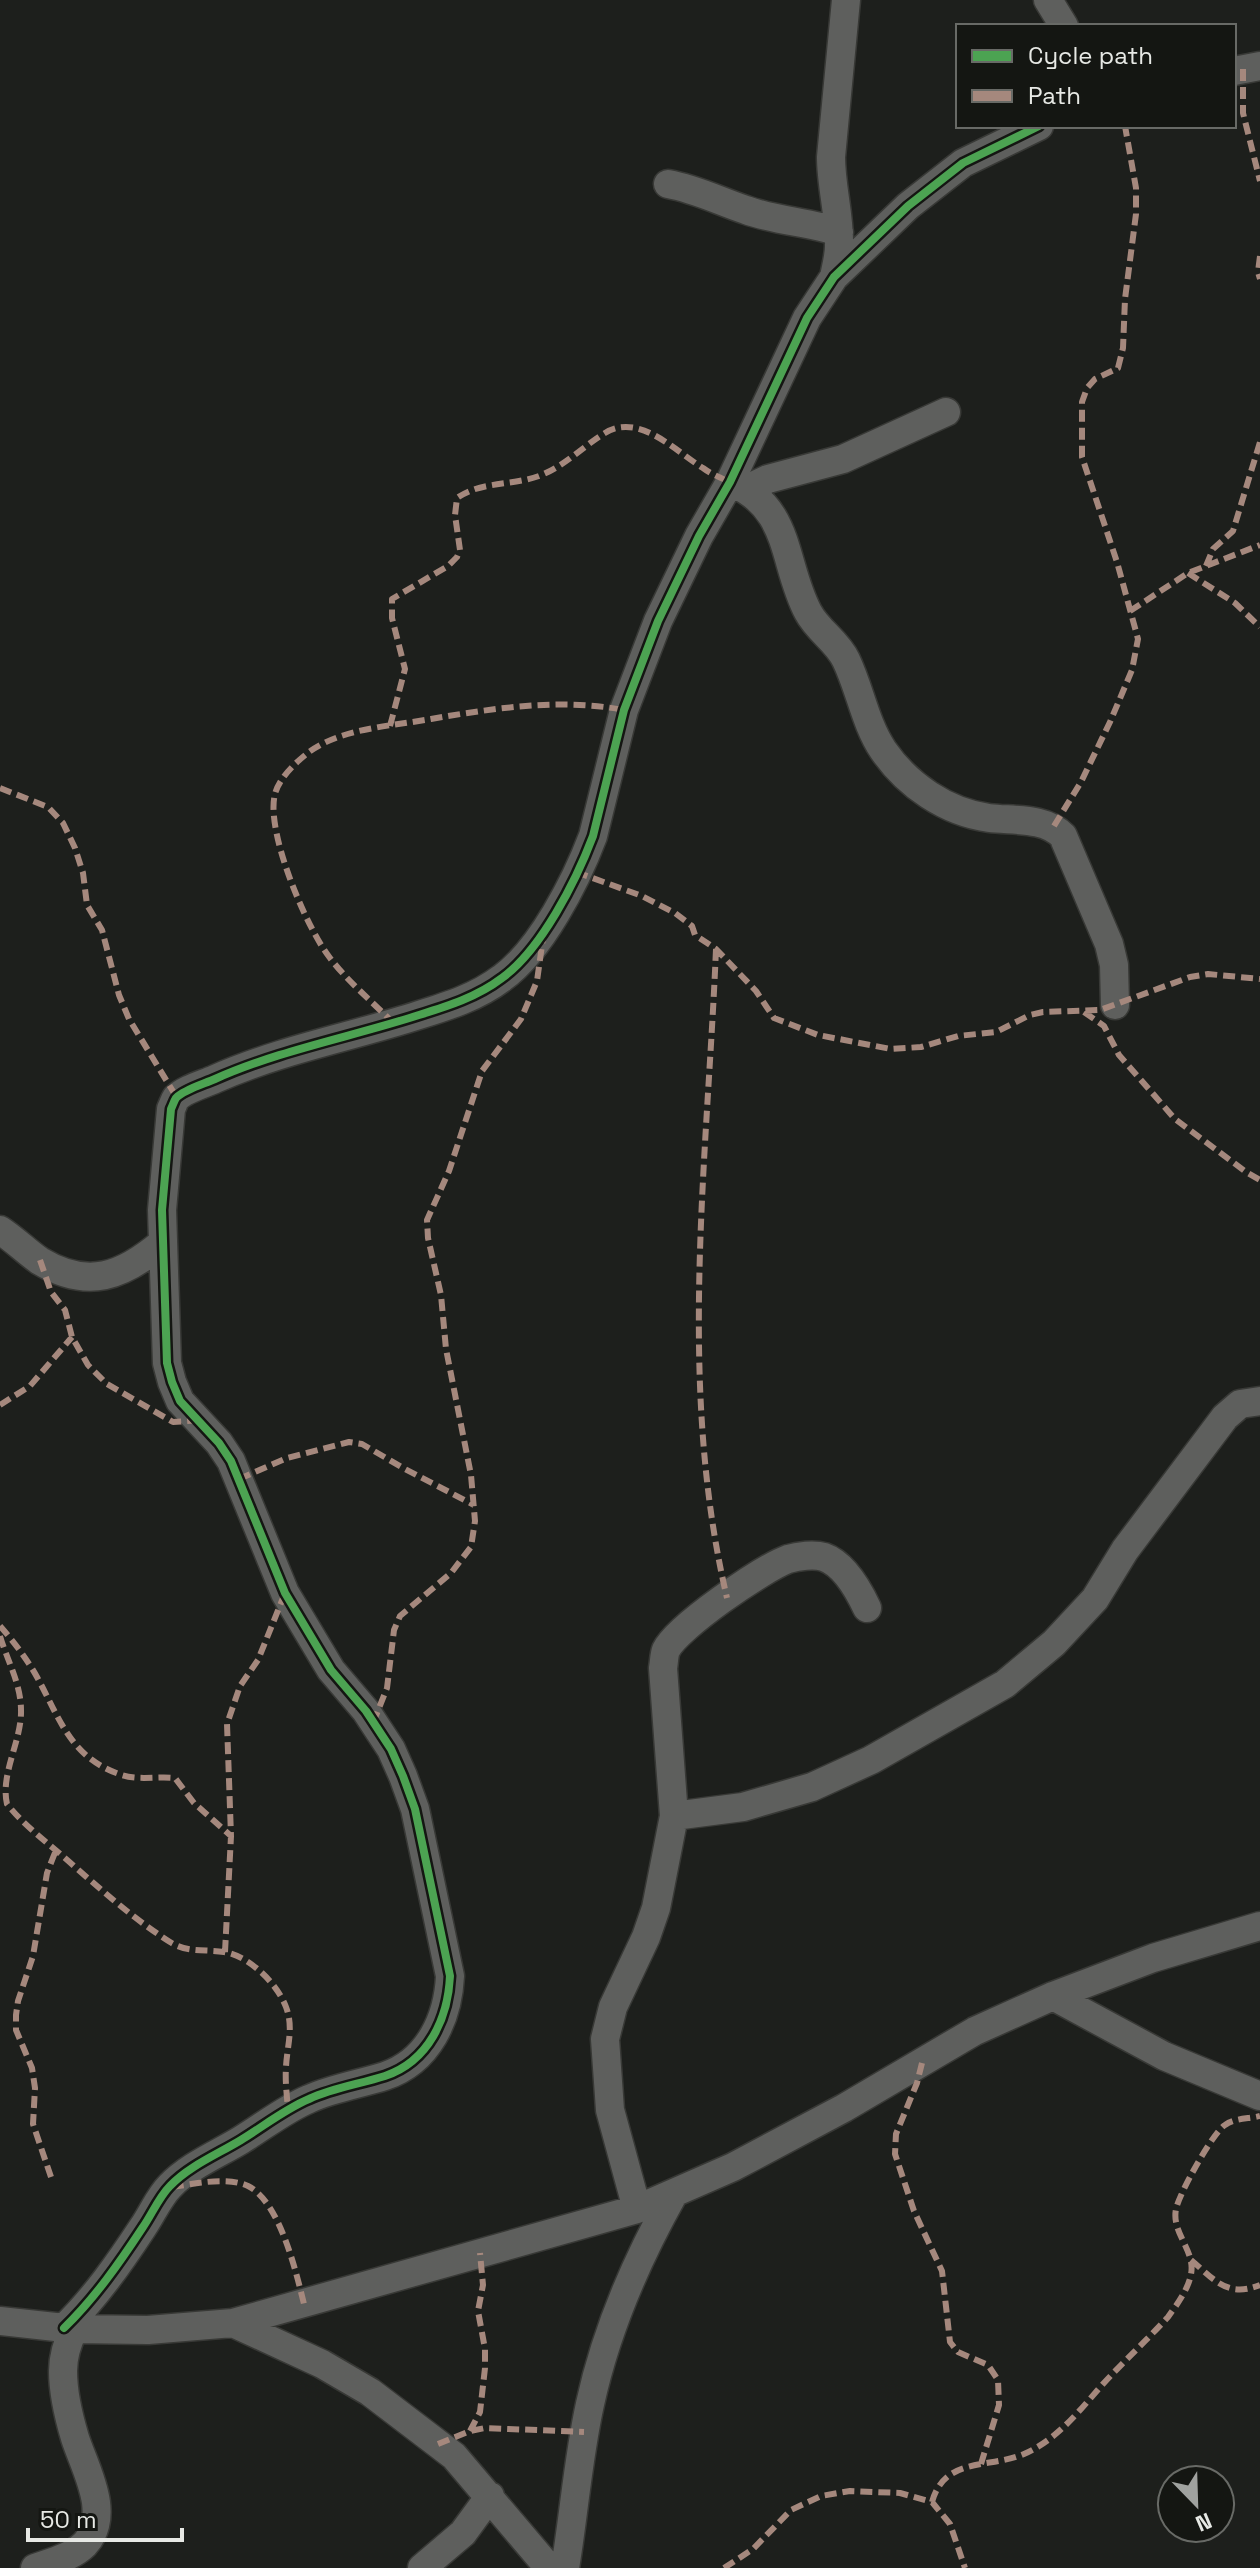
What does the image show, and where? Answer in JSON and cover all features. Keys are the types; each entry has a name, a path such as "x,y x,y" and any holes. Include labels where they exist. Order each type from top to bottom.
{"street":[{"path":"834,277 839,232 831,180 831,157 846,0"},
{"path":"1048,0 1063,24"},
{"path":"1236,71 1260,66"},
{"path":"35,2568 64,2558 84,2544 94,2528 97,2509 92,2484 74,2434 63,2372 69,2328 168,2187 198,2165 306,2100 388,2075 407,2065 431,2041 449,2001 450,1976 415,1809 391,1749 366,1711 331,1670 285,1593 231,1461 200,1420 180,1401 172,1382 165,1326 162,1243 171,1109 177,1098 241,1069 394,1024 472,997 504,977 544,934 593,836 624,710 658,621 699,536 739,485 807,318 834,277 939,180 990,149 1035,128"},
{"path":"668,184 694,189 748,211 813,223 839,232"},
{"path":"739,485 843,459 946,412"},
{"path":"739,485 777,520 808,612 845,659 875,735 902,773 923,792 953,807 985,818 1054,826 1063,836 1109,944 1114,965 1115,1005"},
{"path":"0,1230 40,1260 69,1273 96,1277 116,1274 137,1264 162,1243"},
{"path":"674,1816 743,1807 812,1787 871,1760 1005,1684 1054,1643 1095,1599 1125,1550 1225,1417 1240,1404 1260,1401"},
{"path":"637,2209 610,2110 605,2039 613,2007 656,1908 674,1816 663,1668 665,1652 696,1619 757,1576 801,1556 824,1557 835,1565 857,1588 867,1608"},
{"path":"0,2321 69,2328 148,2330 233,2323 637,2209 733,2167 844,2108 975,2031 1053,1996 1153,1958 1260,1926"},
{"path":"1053,1996 1164,2056 1260,2096"},
{"path":"565,2568 584,2432 605,2348 644,2247 673,2195"},
{"path":"233,2323 322,2364 370,2392 454,2456 549,2568"},
{"path":"422,2568 463,2533 490,2496"}],"marked path":[{"path":"1243,69 1243,113 1260,181"},
{"path":"1054,826 1081,782 1110,722 1132,670 1138,639 1117,562 1082,457 1082,402 1087,388 1095,379 1118,368 1123,348 1125,299 1136,214 1136,188 1125,128"},
{"path":"1260,256 1260,279"},
{"path":"390,726 405,669 392,618 392,599 448,566 457,557 460,550 455,515 457,498 486,486 539,476 565,462 605,433 631,427 656,436 706,470 730,482"},
{"path":"1206,566 1213,549 1233,531 1260,442"},
{"path":"1130,611 1188,573 1260,545"},
{"path":"1188,573 1235,603 1260,627"},
{"path":"394,1024 330,958 300,903 276,831 275,794 284,776 304,756 322,744 368,729 528,706 576,705 624,710"},
{"path":"0,788 48,807 63,823 83,873 87,905 102,930 119,995 129,1019 177,1098"},
{"path":"576,872 642,896 675,913 692,926 695,935 716,949 756,991 774,1018 818,1035 891,1049 921,1047 958,1036 996,1032 1043,1012 1100,1010 1190,977 1208,974 1260,979"},
{"path":"373,1723 387,1688 394,1630 400,1616 451,1573 471,1547 475,1521 471,1475 446,1349 441,1295 427,1220 449,1171 482,1071 521,1019 537,981 543,938"},
{"path":"716,949 702,1193 699,1356 703,1437 712,1518 727,1598"},
{"path":"1084,1012 1104,1026 1119,1055 1175,1119 1260,1180"},
{"path":"40,1260 51,1292 65,1310 72,1337 88,1365 107,1384 173,1422 200,1420"},
{"path":"0,1405 30,1386 72,1337"},
{"path":"239,1479 287,1458 349,1442 362,1444 474,1505"},
{"path":"225,1952 231,1836 227,1724 240,1686 258,1660 285,1593"},
{"path":"0,1626 29,1664 68,1734 89,1757 102,1767 126,1776 175,1778 194,1803 231,1836"},
{"path":"0,1636 16,1681 21,1710 6,1781 7,1804 22,1821 120,1906 170,1942 183,1948 233,1955 252,1965 269,1980 282,1998 290,2022 286,2073 288,2110"},
{"path":"51,2177 33,2124 35,2088 32,2068 16,2030 16,2015 33,1956 47,1873 56,1850"},
{"path":"922,2063 896,2134 895,2154 914,2211 942,2271 950,2342 958,2352 988,2365 998,2380 999,2405 981,2464"},
{"path":"932,2502 938,2487 958,2471 1024,2454 1047,2441 1067,2424 1168,2317 1185,2291 1192,2269 1175,2216 1183,2191 1205,2151 1225,2125 1260,2116"},
{"path":"172,2187 230,2182 248,2186 259,2194 278,2222 285,2239 304,2304"},
{"path":"470,2431 480,2412 485,2368 478,2311 483,2285 480,2253"},
{"path":"1191,2260 1230,2288 1260,2285"},
{"path":"438,2444 485,2428 584,2432"},
{"path":"724,2568 753,2549 791,2510 821,2496 850,2491 900,2493 932,2502 950,2524 965,2568"}],"cycle path":[{"path":"64,2328 106,2279 166,2190 186,2172 300,2103 385,2076 413,2060 424,2049 440,2022 450,1976 415,1809 391,1749 366,1711 331,1670 285,1593 231,1461 219,1443 180,1401 172,1382 167,1363 162,1210 174,1102 189,1089 265,1060 462,1000 483,991 516,966 543,933 577,873 593,836 624,710 658,621 699,536 730,482 807,318 834,277 908,206 963,163 1035,128"}]}
